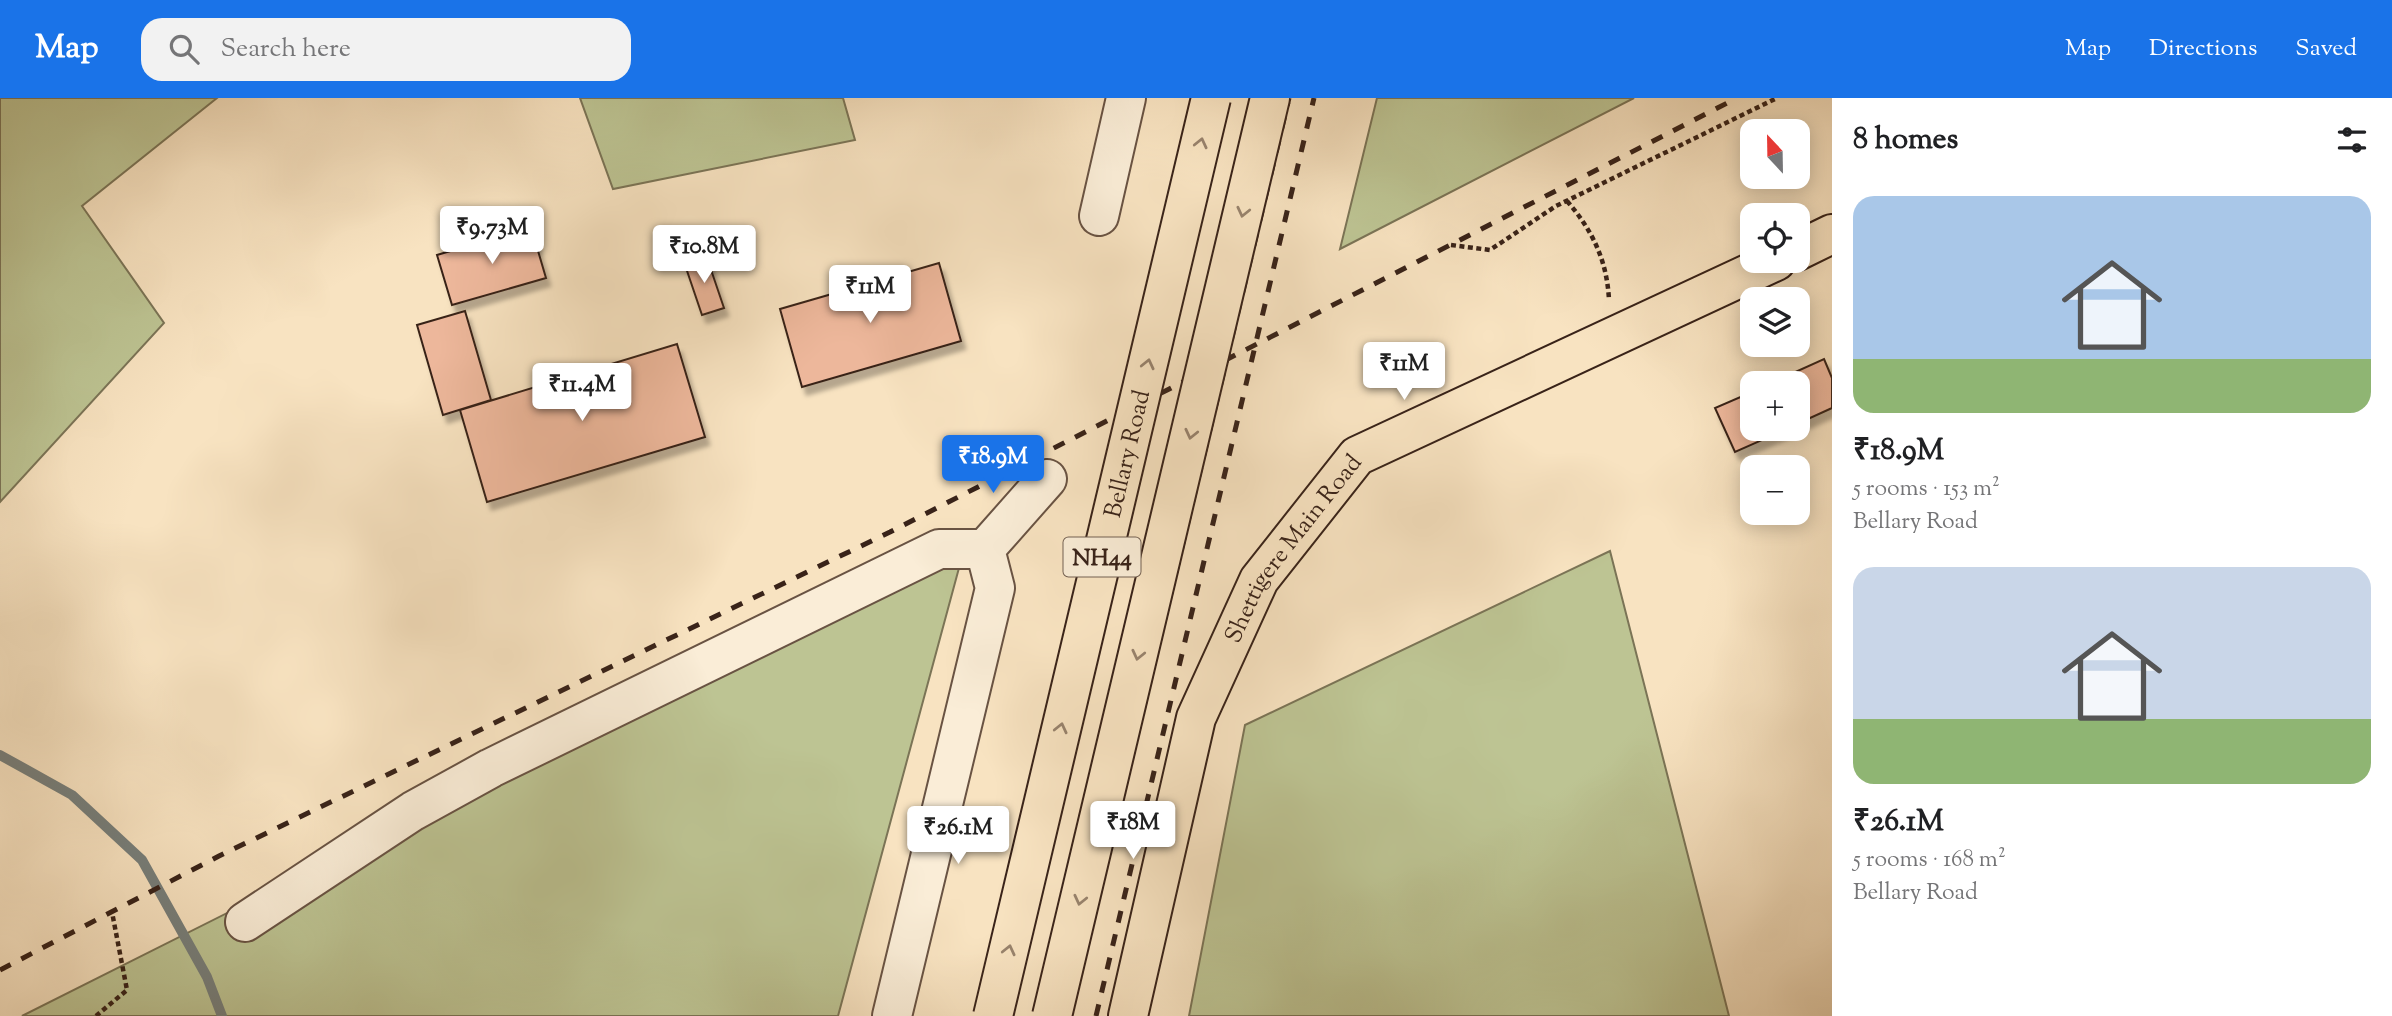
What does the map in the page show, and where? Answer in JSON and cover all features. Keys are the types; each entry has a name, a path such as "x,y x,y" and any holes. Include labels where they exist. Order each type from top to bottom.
{"main road":[{"name":"Bellary Road","path":"993,1016 1212,98"},
{"name":"NH44","path":"1052,1016 1270,98"},
{"path":"1810,245 1832,234"},
{"name":"Shettigere Main Road","path":"1128,1016 1195,718 1259,580 1357,456 1750,273"}],"street":[{"path":"1099,216 1126,98"},
{"path":"245,922 413,811 491,768 939,549 985,549 1047,479"},
{"path":"892,1016 995,588 985,549"}],"path":[{"path":"1451,245 1490,250 1567,201 1777,98"},
{"path":"1567,201 1587,224 1607,270 1608,340"},
{"path":"96,1016 127,990 112,912"}],"green space":[{"path":"0,98 217,98 82,206 164,323 0,502"},
{"path":"580,98 843,98 855,140 613,189"},
{"path":"1377,98 1634,98 1340,249"},
{"path":"966,542 838,1016 22,1016"},
{"path":"1610,551 1729,1016 1189,1016 1245,725"}],"building":[{"path":"531,227 546,278 452,305 437,255"},
{"path":"706,255 724,308 702,315 684,262"},
{"path":"939,263 961,341 802,387 780,309"},
{"path":"465,311 491,400 443,415 417,325"},
{"path":"677,344 705,437 487,502 460,410"},
{"path":"1824,359 1832,378 1832,408 1810,418 1810,371 1798,371"},
{"path":"1740,397 1740,441 1760,441 1735,452 1715,408"}],"waterway":[{"path":"0,755 72,795 142,860 207,977 222,1016"}],"railway":[{"path":"1070,1016 1289,98"},
{"path":"1096,1016 1314,98"},
{"path":"0,970 219,856 890,532 1737,98"}]}
